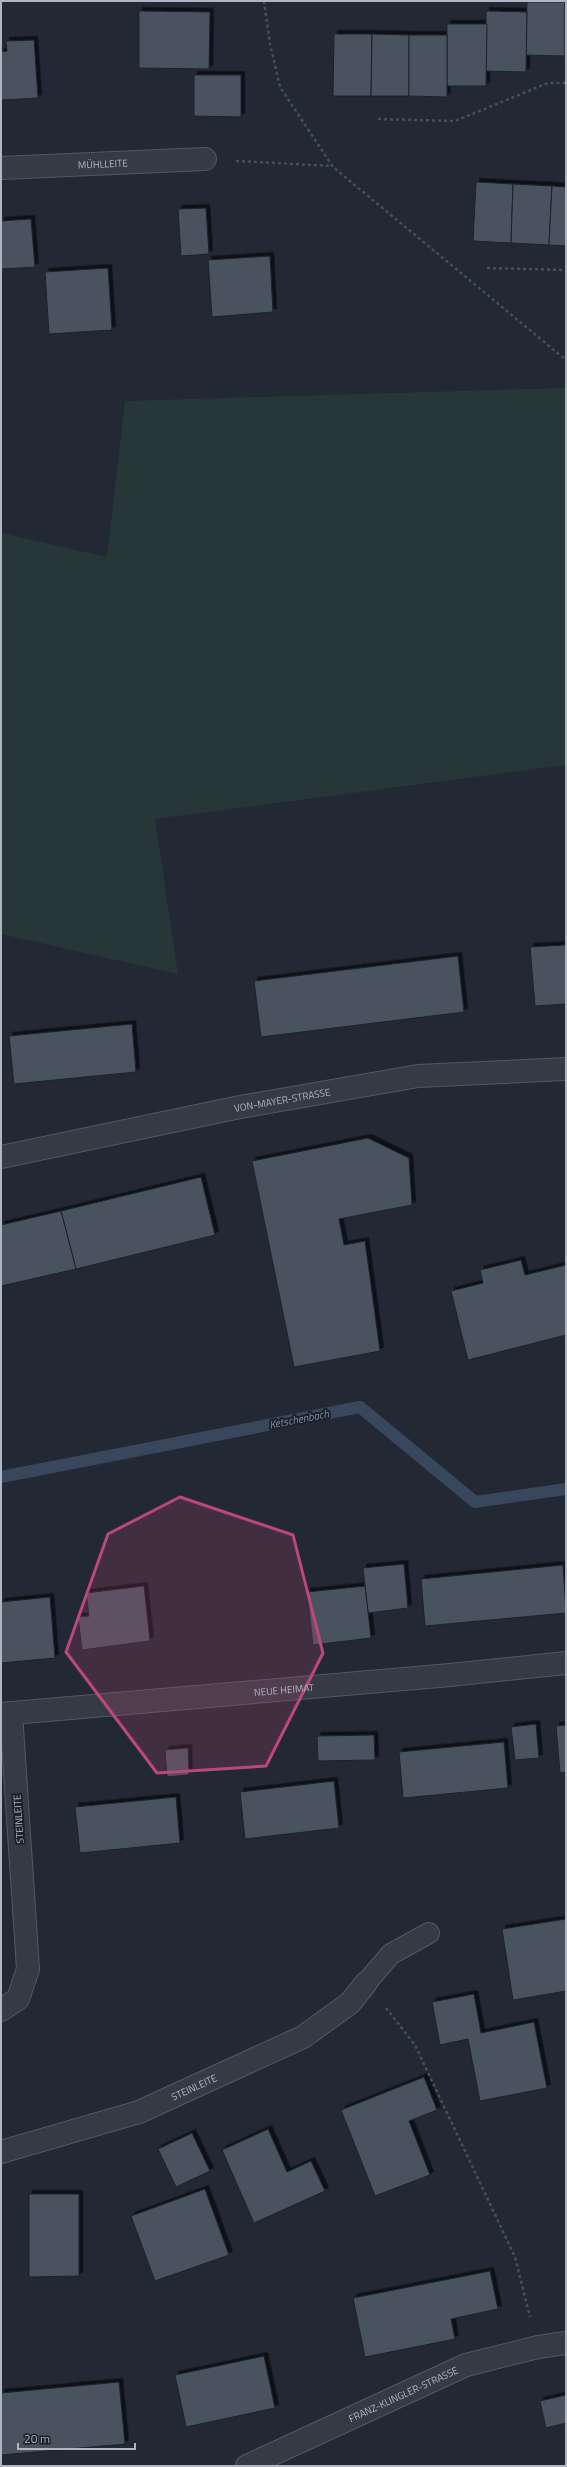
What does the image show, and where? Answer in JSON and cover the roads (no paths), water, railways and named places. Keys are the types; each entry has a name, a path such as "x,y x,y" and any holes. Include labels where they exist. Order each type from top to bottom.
{"street":[{"name":"MÜHLLEITE","path":"1,168 205,159"},
{"name":"VON-MAYER-STRASSE","path":"1,1157 240,1107 418,1076 566,1069"},
{"name":"NEUE HEIMAT","path":"6,1713 450,1675 566,1663"},
{"name":"STEINLEITE","path":"1,2010 18,1999 28,1969 6,1713"},
{"name":"STEINLEITE","path":"1,2152 139,2112 296,2041 350,2003 366,1983"},
{"name":"FRANZ-KLINGLER-STRASSE","path":"247,2466 466,2365 538,2347 566,2343"}],"lane":[{"path":"366,1983 391,1954 429,1933"}],"waterway":[{"name":"Ketschenbach","path":"1,1477 360,1407 475,1502 566,1489"}]}
